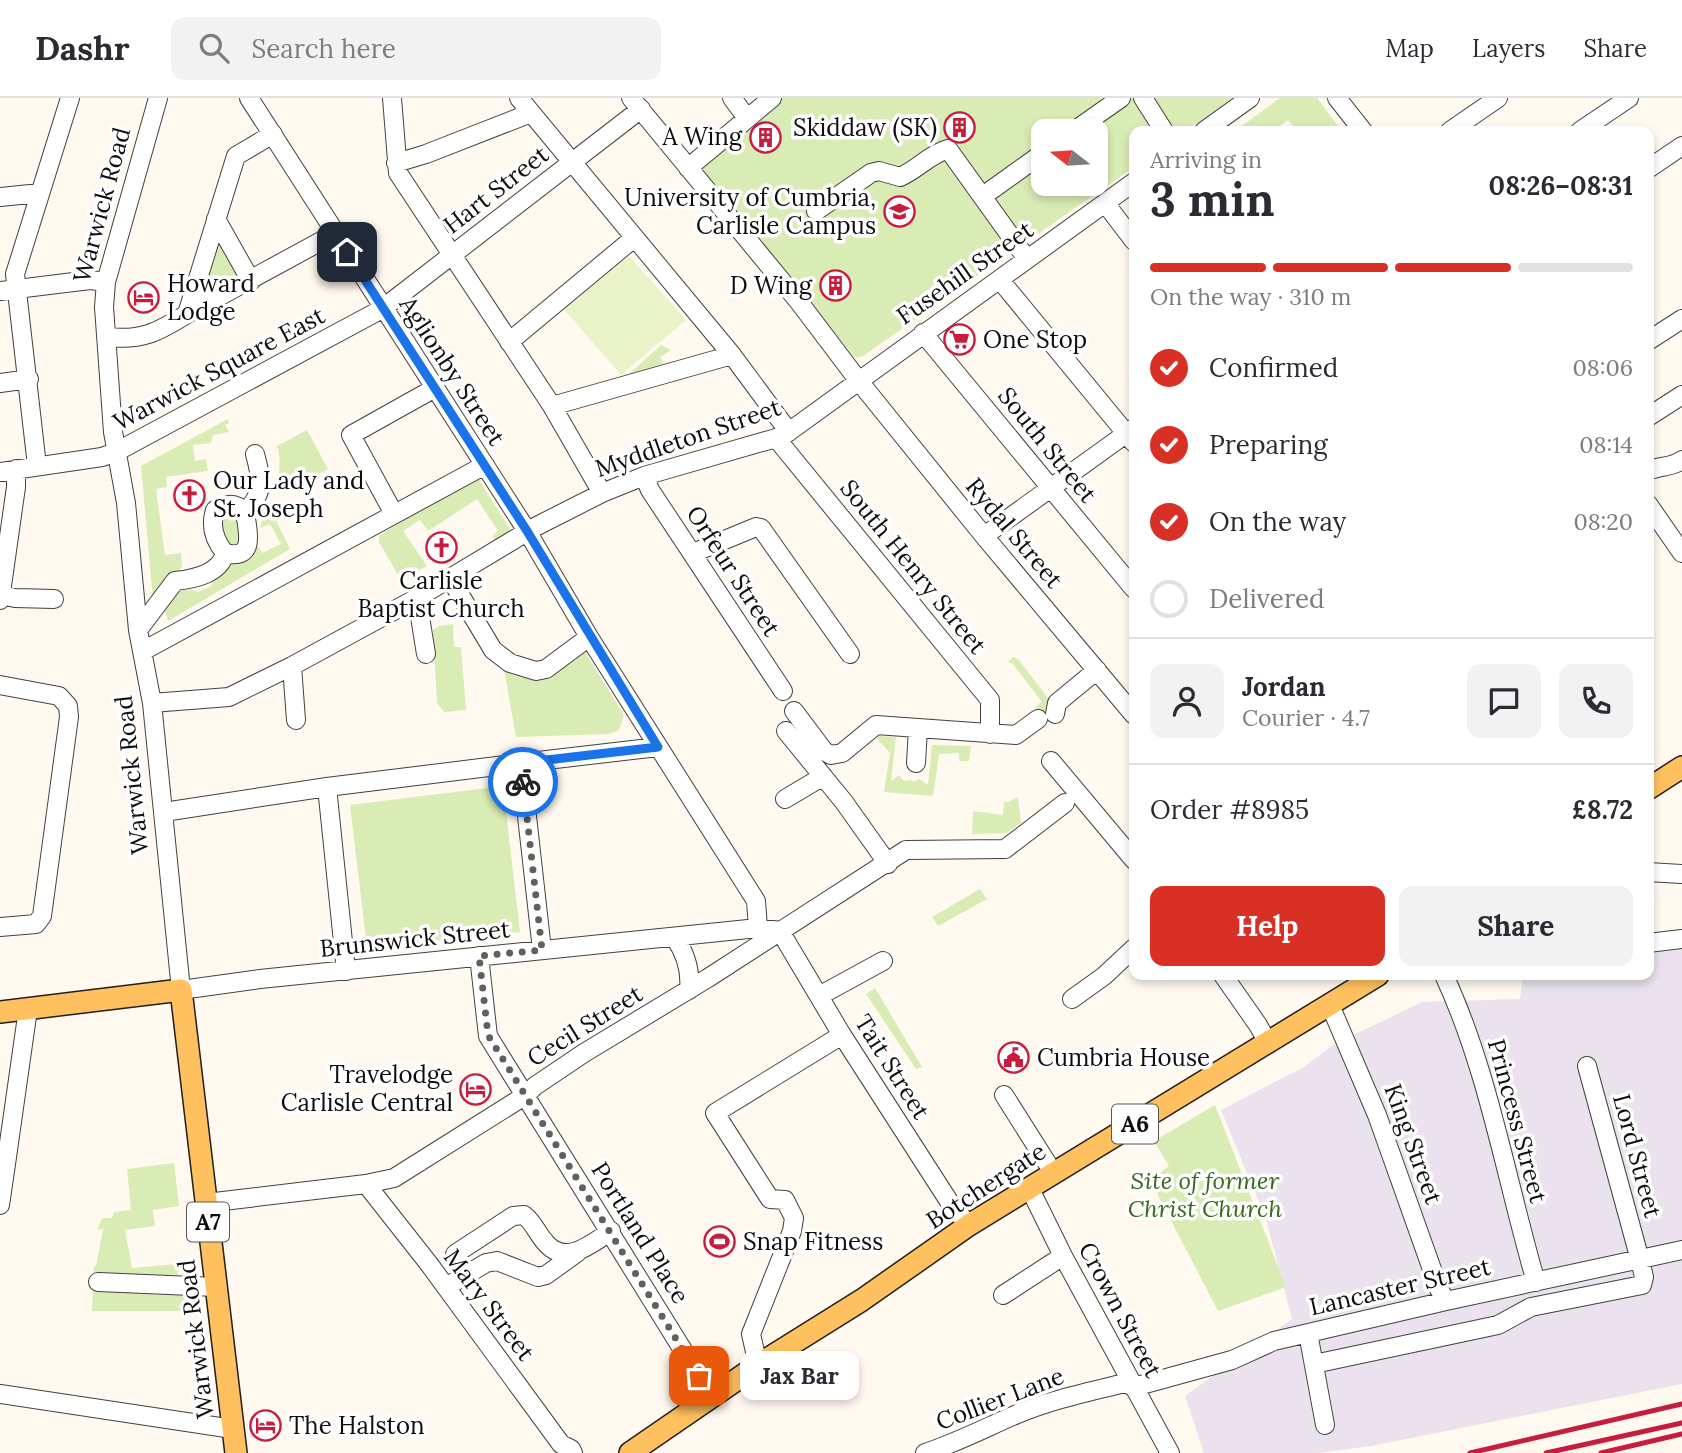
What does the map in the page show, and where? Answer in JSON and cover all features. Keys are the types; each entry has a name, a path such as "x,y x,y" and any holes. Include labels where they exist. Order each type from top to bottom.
{"main road":[{"path":"1654,785 1682,767"},
{"name":"Botchergate","path":"630,1453 758,1365 862,1300 969,1225 1330,1005 1353,981"},
{"path":"0,1012 181,990"},
{"name":"Warwick Road","path":"181,990 236,1453"}],"street":[{"path":"37,466 29,379 8,290 70,98"},
{"name":"Warwick Road","path":"158,98 106,282 104,307 116,452 126,503 138,630 152,703 181,990"},
{"name":"Aglionby Street","path":"249,98 527,531 589,637 756,901 758,928"},
{"path":"392,98 398,173 552,405 602,493"},
{"name":"South Henry Street","path":"519,98 732,355 783,435 990,700 990,734"},
{"path":"732,98 747,118"},
{"path":"688,168 772,98"},
{"path":"1091,119 1121,98"},
{"path":"1143,98 1161,126"},
{"path":"1211,126 1251,98"},
{"path":"1337,98 1359,126"},
{"path":"1457,126 1498,98"},
{"path":"1587,126 1629,98"},
{"name":"Hart Street","path":"382,309 571,162 636,104"},
{"name":"Rydal Street","path":"636,104 799,302 984,536 1129,709"},
{"path":"396,163 438,150 531,113"},
{"path":"187,314 236,156 273,134"},
{"path":"1654,165 1682,146"},
{"path":"817,211 871,173 879,171 900,177 917,170 939,152 948,149 1027,260"},
{"path":"983,196 1031,162"},
{"name":"Fusehill Street","path":"858,380 1129,186"},
{"path":"0,197 40,193"},
{"path":"1105,203 1129,234"},
{"path":"216,219 251,281"},
{"path":"107,337 140,338 164,328 336,233"},
{"path":"509,342 634,238"},
{"path":"8,290 90,280 106,282"},
{"path":"1000,280 1129,433"},
{"name":"Warwick Square East","path":"8,470 102,457 116,452 382,309"},
{"path":"1654,337 1682,319"},
{"name":"South Street","path":"923,332 1129,583"},
{"path":"552,405 732,355"},
{"path":"0,383 29,379"},
{"name":"Myddleton Street","path":"152,703 229,697 417,598 527,531 602,493 644,476 783,435 858,380"},
{"path":"394,514 351,435 435,388"},
{"path":"1654,413 1682,395"},
{"path":"984,536 1051,487 1129,436"},
{"path":"245,513 259,496 261,477 255,454"},
{"path":"1654,468 1671,467 1682,460"},
{"path":"142,651 485,465"},
{"path":"8,470 16,487 0,598 54,598"},
{"name":"Orfeur Street","path":"644,476 650,490 783,691"},
{"path":"228,504 236,505 245,513 250,541 241,552 233,555 225,553 213,533 212,520 215,510 228,504"},
{"path":"1654,510 1676,531 1682,553"},
{"path":"692,553 756,527 761,528 850,654"},
{"path":"138,630 176,581 201,578 224,559 225,553"},
{"path":"450,578 493,650 510,663 536,671 546,669 589,637"},
{"path":"417,598 426,654"},
{"path":"292,666 296,720"},
{"path":"794,711 824,751 831,755 842,753 876,725 1016,735 1046,716 1057,703 1097,670"},
{"path":"0,685 59,696 68,706 69,717 42,916 36,924 0,926"},
{"path":"916,762 918,728"},
{"path":"786,732 890,862"},
{"path":"164,812 327,787 658,747"},
{"path":"1051,761 1129,854"},
{"path":"521,763 542,950"},
{"path":"785,799 822,776"},
{"path":"327,787 346,971"},
{"name":"Cecil Street","path":"206,1203 366,1184 394,1178 526,1095 584,1053 689,990 906,850 1005,849 1065,803"},
{"path":"1654,872 1682,874"},
{"name":"Brunswick Street","path":"181,990 758,928 780,931"},
{"name":"Tait Street","path":"780,931 842,1035 952,1206 969,1225"},
{"path":"675,938 683,950 690,975 689,990"},
{"path":"1654,942 1682,939"},
{"path":"1072,999 1104,976 1129,953"},
{"name":"Portland Place","path":"479,956 488,1035 712,1397"},
{"path":"819,996 883,961"},
{"path":"1226,980 1268,1043"},
{"name":"Princess Street","path":"1446,980 1461,1016 1489,1104 1536,1282"},
{"name":"King Street","path":"1330,1005 1377,1115 1446,1301"},
{"path":"0,1205 2,1171 28,1009"},
{"path":"758,1365 751,1334 792,1231 794,1218 785,1200 770,1199 715,1112 842,1035"},
{"name":"Lord Street","path":"1587,1066 1640,1260"},
{"path":"1004,1095 1054,1174"},
{"name":"Mary Street","path":"366,1184 446,1287 561,1444 573,1453"},
{"name":"Crown Street","path":"1030,1189 1063,1256 1170,1453"},
{"path":"455,1254 513,1216 524,1215 553,1250 570,1254 579,1251"},
{"path":"446,1287 486,1264 497,1261 538,1278 611,1231"},
{"name":"Lancaster Street","path":"1134,1387 1232,1360 1274,1341 1682,1250"},
{"path":"1003,1294 1063,1256"},
{"path":"1314,1364 1498,1325 1531,1307 1642,1285 1644,1277 1640,1260"},
{"path":"98,1282 216,1287"},
{"path":"1308,1333 1325,1425"},
{"name":"Collier Lane","path":"925,1453 1014,1415 1057,1400 1125,1383 1134,1387"},
{"path":"0,1394 233,1429"}],"shaded area":[{"path":"1682,944 1682,1384 1371,1446 1318,1453 1204,1453 1185,1396 1292,1319 1266,1219 1221,1110 1304,1067 1333,1045 1422,1002 1520,999 1522,980 1654,980 1654,947"}],"green space":[{"name":"University of Cumbria, Carlisle Campus","path":"783,98 1233,98 1192,126 1129,126 1129,170 1108,185 1108,119 1031,119 1031,196 1092,196 863,356 855,358 699,166"},
{"path":"1280,98 1317,98 1338,126 1293,126 1288,120 1280,126 1242,126"},
{"path":"218,232 239,276 198,300"},
{"path":"629,256 686,320 621,375 564,309"},
{"path":"661,345 671,350 660,357 665,366 628,375"},
{"path":"228,419 229,423 225,425 229,432 213,435 211,443 193,445 195,461 206,459 208,471 166,477 167,487 156,489 165,555 181,553 182,567 153,600 141,466"},
{"path":"307,430 328,469 283,492 277,446"},
{"path":"471,476 478,478 510,529 503,538 496,540 492,536 498,531 477,499 428,531 420,520 403,531 427,566 401,580 379,542 379,536"},
{"path":"271,510 290,549 168,621 163,605 182,586 198,592 211,586 218,571 229,560 259,547 262,553 281,544 270,524 260,528 262,520"},
{"path":"232,511 240,520 239,543 234,547 224,543 218,517"},
{"path":"453,624 454,647 461,647 466,710 444,712 437,703 433,630 439,626"},
{"path":"583,649 624,715 619,730 609,734 516,737 504,669 534,676"},
{"path":"1013,657 1018,659 1051,702 1050,711 1043,716 1035,707 1042,702 1013,664 1008,662"},
{"path":"879,736 896,737 891,781 899,775 904,781 914,782 919,779 928,785 932,745 971,746 969,761 959,761 959,753 939,754 933,796 884,792 890,753 877,739"},
{"path":"503,786 520,932 367,948 350,805"},
{"path":"1018,797 1021,823 1006,833 972,834 973,811 1003,815 1004,802"},
{"path":"980,889 987,899 938,926 932,917"},
{"path":"875,988 922,1067 916,1069 866,994"},
{"name":"Site of former Christ Church","path":"1215,1105 1286,1287 1218,1311 1150,1180 1169,1166 1154,1141"},
{"path":"174,1163 179,1206 153,1210 155,1226 125,1230 132,1268 177,1264 178,1276 191,1275 199,1311 92,1311 94,1266 103,1229 97,1230 102,1218 112,1218 114,1212 131,1210 127,1169"}],"railway":[{"path":"1470,1453 1682,1404"},
{"path":"1546,1453 1682,1423"},
{"path":"1601,1453 1682,1434"}],"way so far":[{"path":"523,782 542,950 479,956 488,1035 699,1376"}],"place":[{"name":"Skiddaw (SK)","path":"960,128"},
{"name":"A Wing","path":"765,137"},
{"name":"University of Cumbria, Carlisle Campus","path":"899,212"},
{"name":"D Wing","path":"835,286"},
{"name":"Howard Lodge","path":"144,298"},
{"name":"One Stop","path":"960,340"},
{"name":"Our Lady and St. Joseph","path":"190,495"},
{"name":"Carlisle Baptist Church","path":"441,547"},
{"name":"Cumbria House","path":"1014,1058"},
{"name":"Travelodge Carlisle Central","path":"476,1089"},
{"name":"Snap Fitness","path":"720,1242"},
{"name":"Jax Bar","path":"699,1376"},
{"name":"The Halston","path":"266,1426"}],"route":[{"path":"347,252 527,531 658,747 521,763 523,782"}]}
